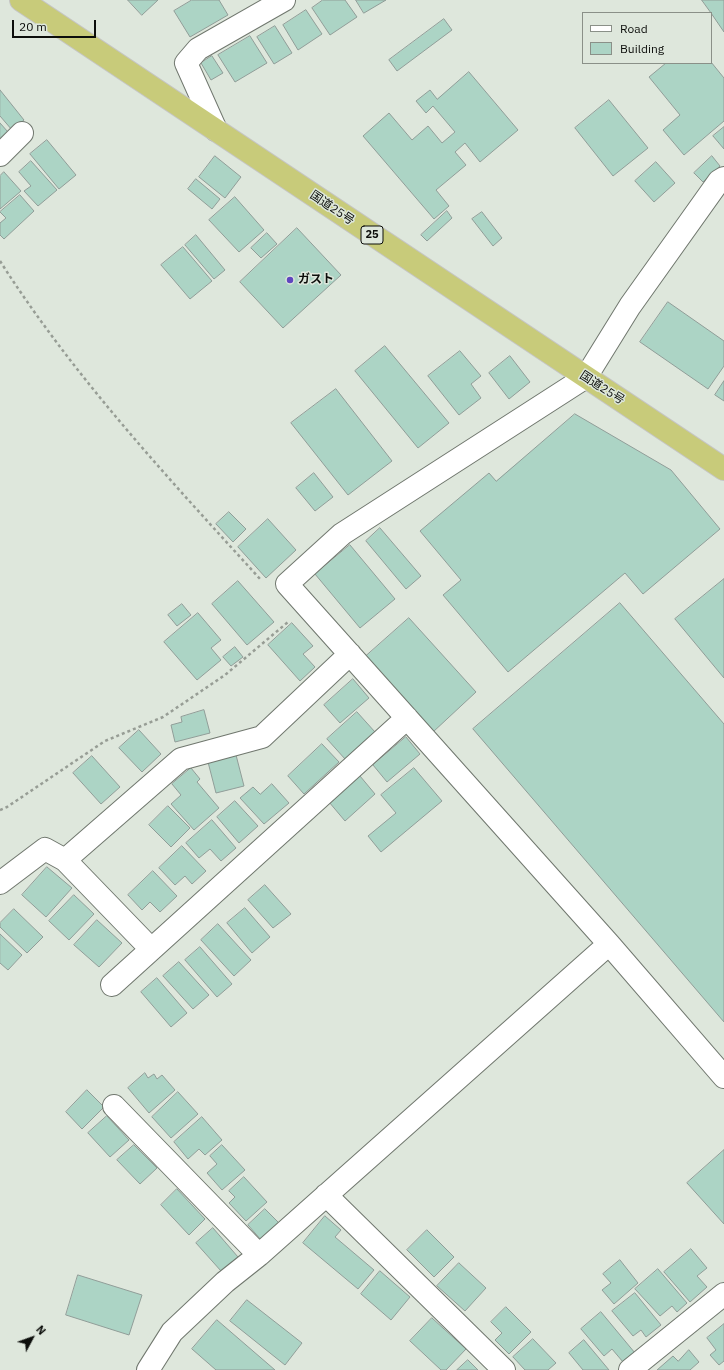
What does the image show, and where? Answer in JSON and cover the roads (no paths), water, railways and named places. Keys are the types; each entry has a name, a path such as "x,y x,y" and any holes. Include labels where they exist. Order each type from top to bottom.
{"highway":[{"name":"国道25号","path":"20,0 724,469"}],"street":[{"path":"216,130 186,63 198,49 284,0"},
{"path":"0,155 22,133"},
{"path":"724,178 719,181 705,200 630,306 586,378 342,534 287,584 609,944 724,1077"},
{"path":"65,860 181,759 262,738 350,654"},
{"path":"112,985 407,718"},
{"path":"0,884 45,848 65,860 151,949"},
{"path":"148,1370 172,1332 225,1282 259,1256 609,944"},
{"path":"114,1106 259,1256"},
{"path":"326,1196 504,1370"},
{"path":"630,1370 724,1294"}],"place":[{"name":"ガスト","path":"290,280"}]}
